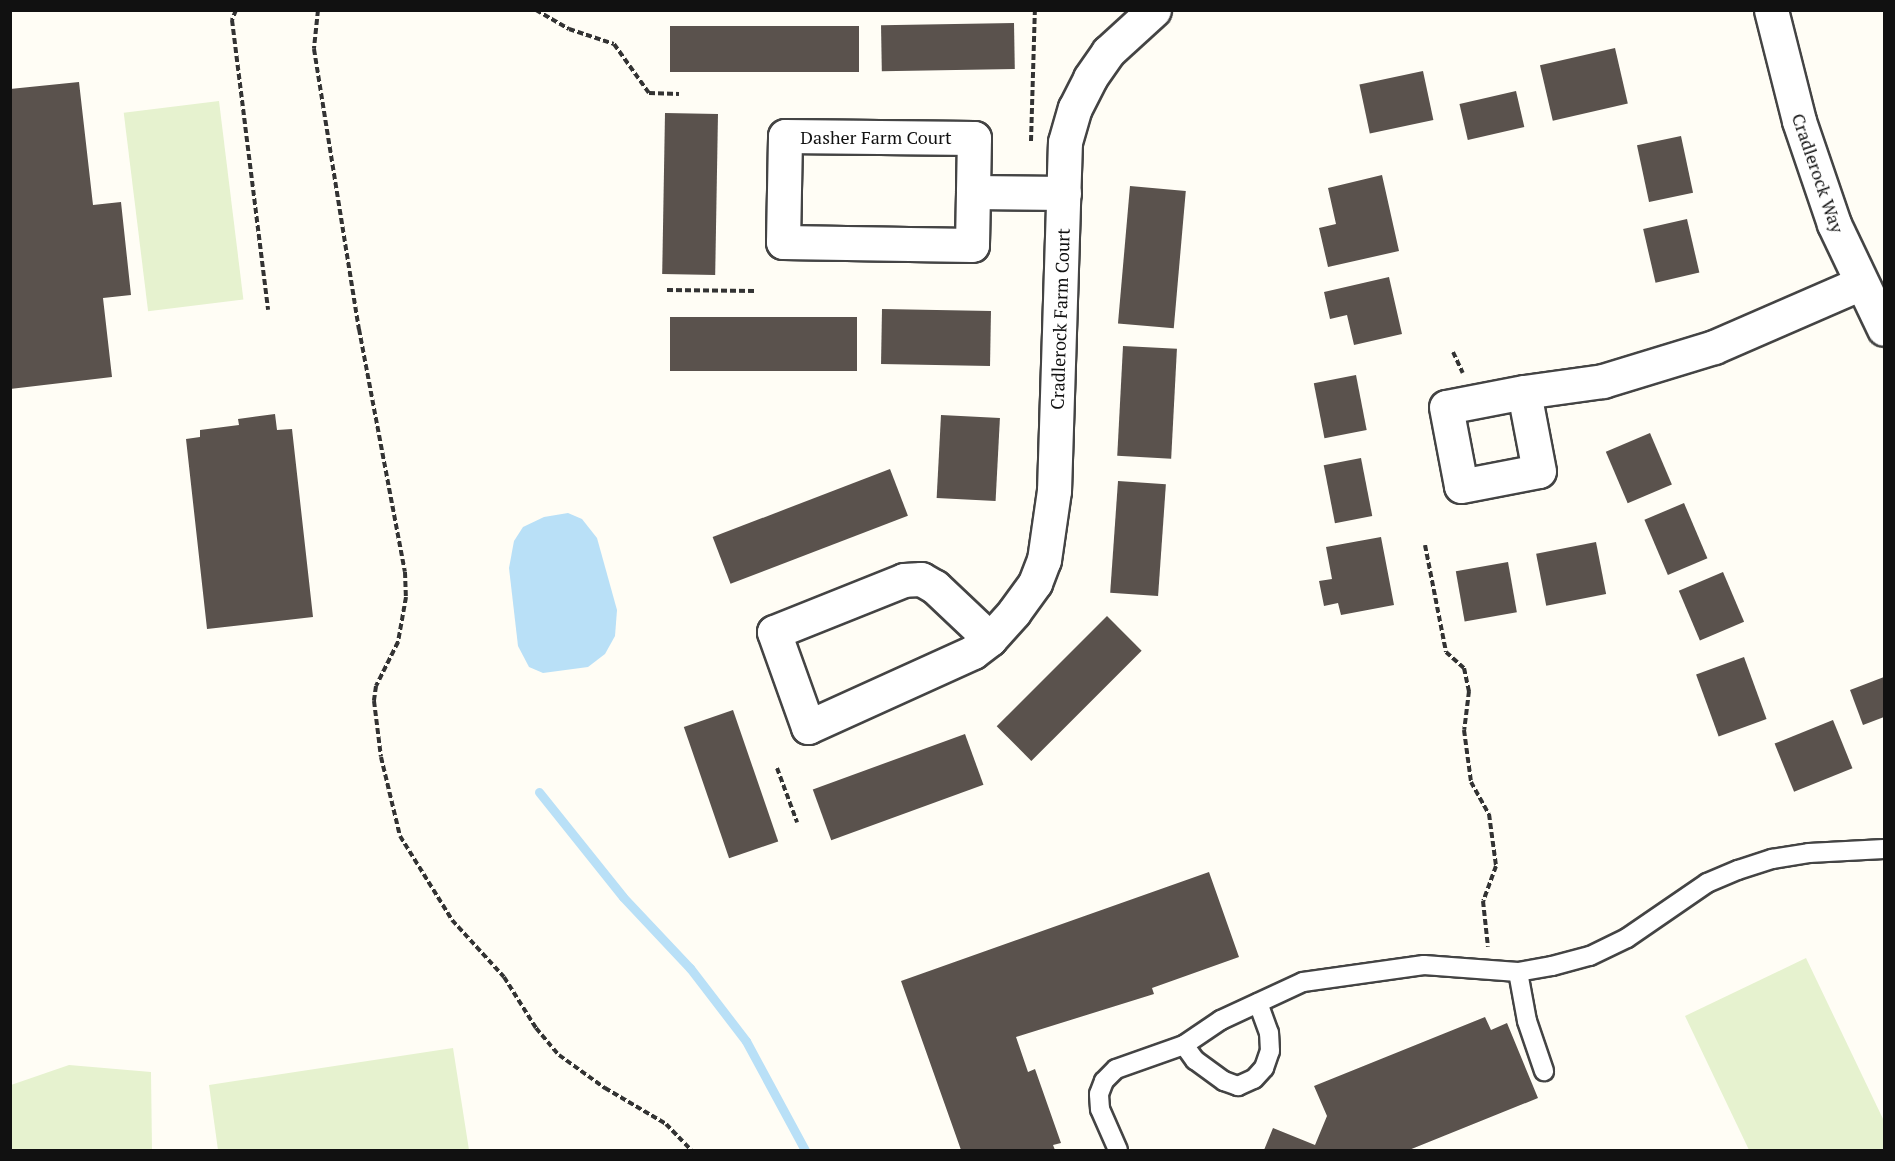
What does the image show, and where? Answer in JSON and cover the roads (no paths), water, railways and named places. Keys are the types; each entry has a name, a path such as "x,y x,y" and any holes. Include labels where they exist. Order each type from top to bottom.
{"street":[{"name":"Cradlerock Farm Court","path":"990,639 935,587 921,579 904,580 774,632 808,728 952,664 990,639 1035,583 1044,560 1050,530 1049,193 1075,108 1108,52 1154,10"},
{"name":"Cradlerock Way","path":"1771,10 1799,121 1834,224 1884,329"},
{"name":"Dasher Farm Court","path":"785,136 974,138 973,192 972,244 783,242 785,136"},
{"path":"973,192 1049,193"},
{"path":"1524,392 1603,381 1714,347 1861,283"}],"lane":[{"path":"1118,1150 1100,1109 1099,1094 1104,1081 1116,1069 1184,1045 1258,1003 1304,982 1424,965 1518,972 1590,956 1669,913 1707,883 1738,870 1772,859 1809,853 1884,849"},
{"path":"1518,972 1527,1021 1544,1071"},
{"path":"1184,1045 1195,1060 1224,1082 1238,1086 1254,1079 1264,1068 1270,1051 1269,1034 1258,1003"}],"water":[{"path":"568,513 582,519 597,538 617,610 615,636 605,654 588,667 543,673 529,667 518,646 509,568 514,541 523,527 544,517"}],"waterway":[{"path":"539,792 623,897 690,968 746,1041 805,1150"}]}
